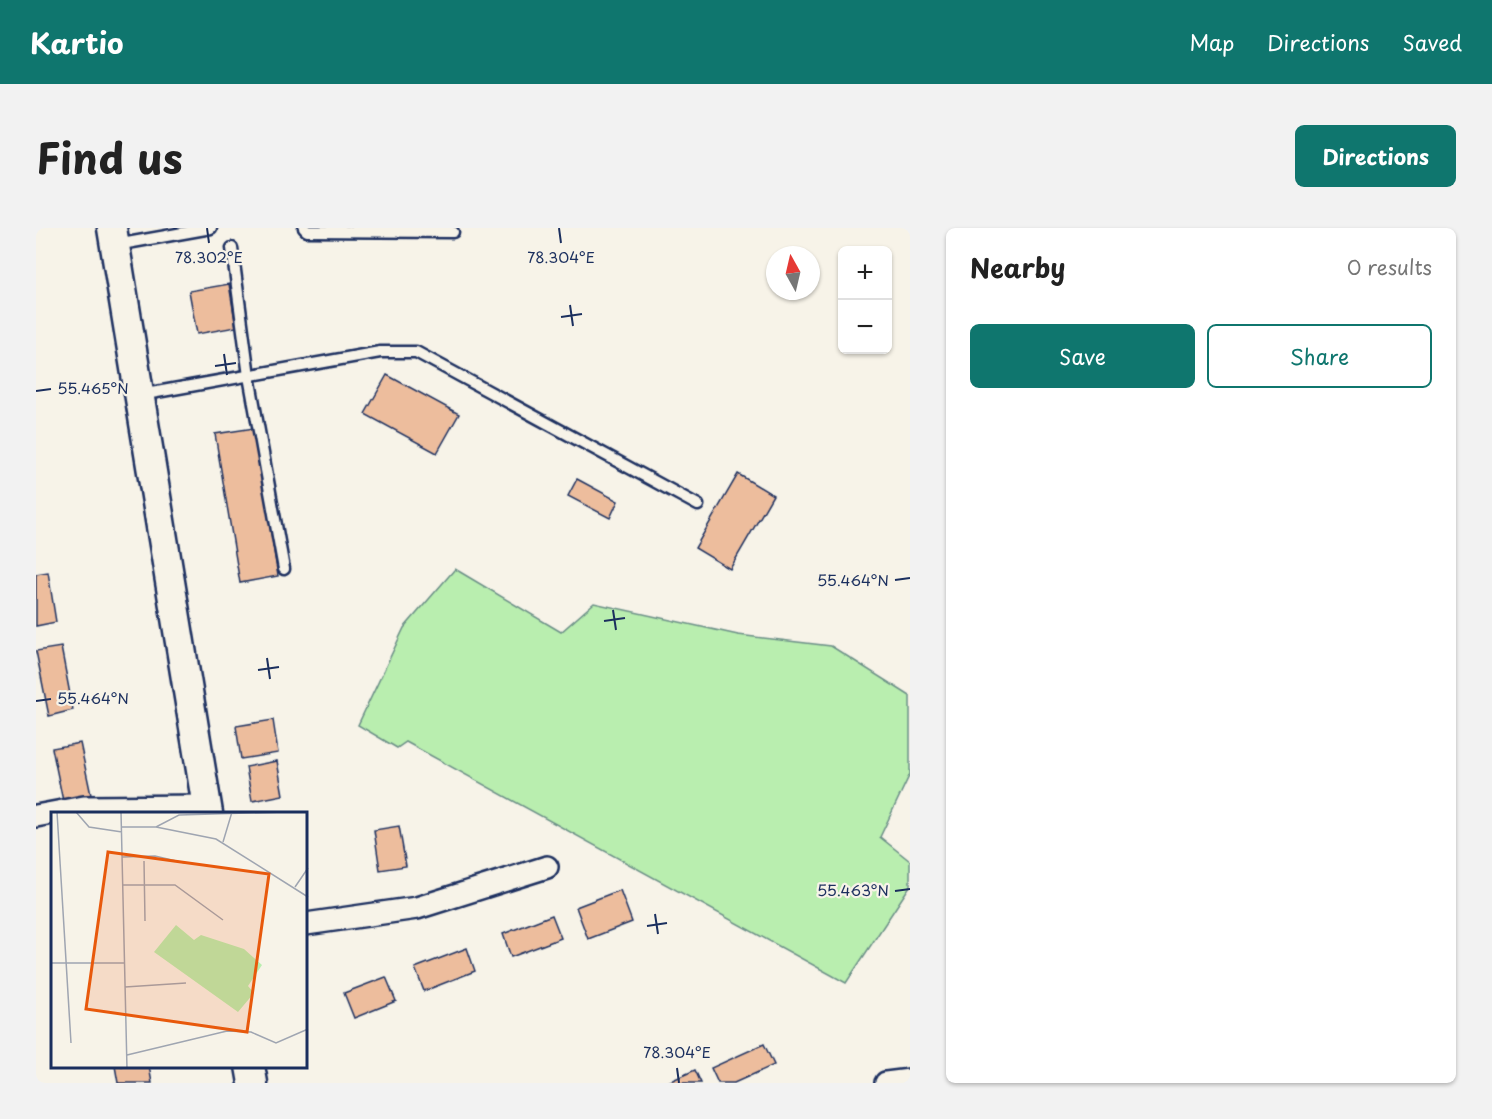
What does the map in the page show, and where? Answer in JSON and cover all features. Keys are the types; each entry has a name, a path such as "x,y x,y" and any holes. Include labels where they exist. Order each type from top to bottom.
{"main road":[{"path":"114,236 208,809"},
{"path":"250,1068 253,1083"}],"street":[{"path":"57,812 84,807 208,809"},
{"path":"36,816 51,813"},
{"path":"308,924 417,908 547,867"},
{"path":"886,1083 910,1080"}],"lane":[{"path":"114,236 211,228"},
{"path":"304,228 307,231 453,232"},
{"path":"232,248 249,376 284,569"},
{"path":"140,395 380,352 416,352 698,505"}],"green space":[{"path":"455,569 561,632 594,603 738,635 831,646 910,696 910,774 880,837 910,861 910,886 846,983 406,742 397,748 358,725 404,628"}],"building":[{"path":"229,284 236,327 197,334 189,291"},
{"path":"387,375 459,414 437,453 365,414"},
{"path":"254,428 278,576 240,583 215,434"},
{"path":"738,474 773,495 730,569 695,548"},
{"path":"577,479 618,501 610,518 568,496"},
{"path":"48,572 56,622 36,626 36,574"},
{"path":"61,647 73,710 49,716 36,651"},
{"path":"273,720 278,753 241,759 236,726"},
{"path":"80,743 91,795 63,801 52,748"},
{"path":"277,761 283,795 252,801 246,767"},
{"path":"399,826 406,866 380,870 374,830"},
{"path":"620,890 632,922 588,939 576,907"},
{"path":"552,915 561,938 511,957 503,934"},
{"path":"467,948 475,971 424,991 415,968"},
{"path":"386,977 396,1001 354,1018 344,993"},
{"path":"764,1044 774,1065 734,1083 718,1083 711,1068"},
{"path":"115,1068 149,1068 152,1083 118,1083"},
{"path":"695,1070 701,1083 666,1083"}]}
